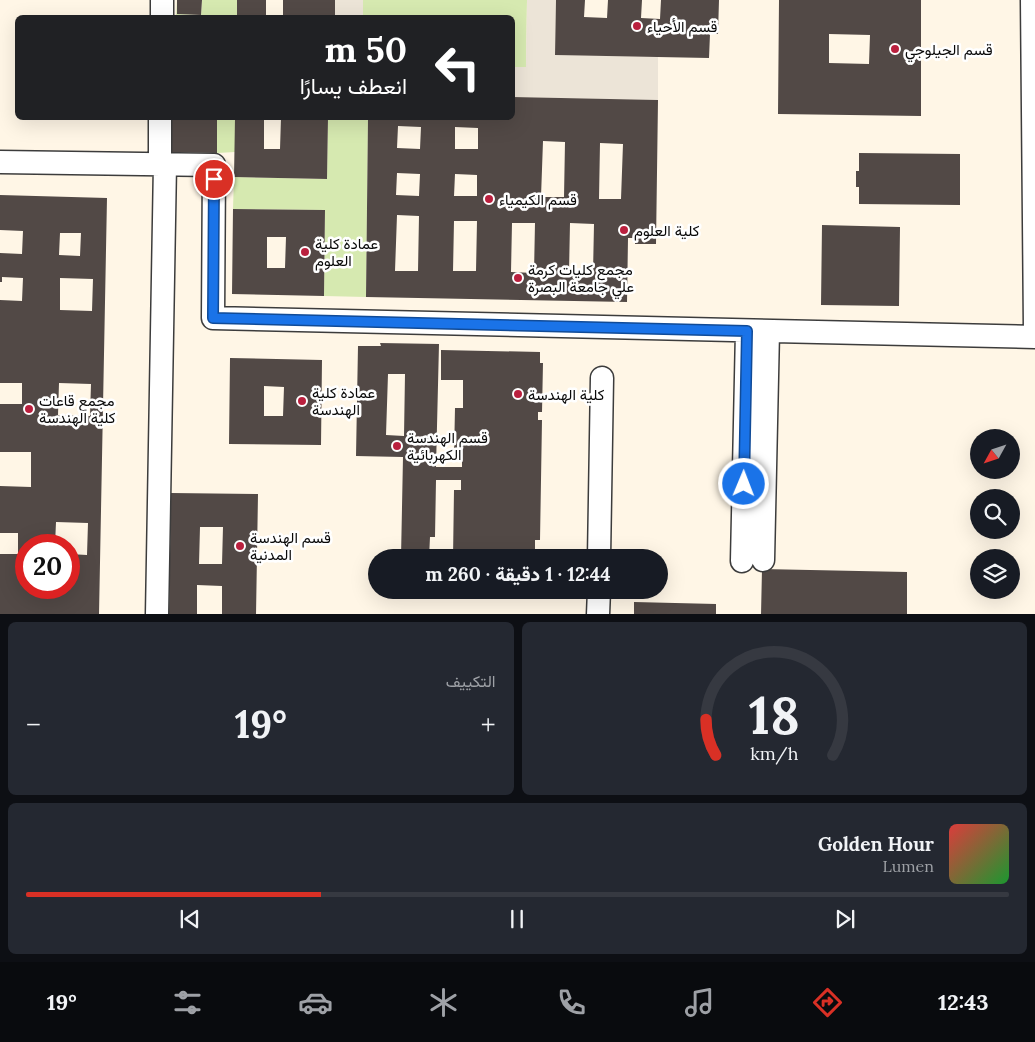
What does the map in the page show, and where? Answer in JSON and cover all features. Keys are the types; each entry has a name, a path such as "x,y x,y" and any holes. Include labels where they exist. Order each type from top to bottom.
{"street":[{"path":"162,0 162,15"},
{"path":"1032,0 1035,330"},
{"path":"157,614 162,164 160,120"},
{"path":"0,162 214,165 213,318 1035,337"},
{"path":"752,560 758,331"},
{"path":"599,549 602,378"},
{"path":"598,599 598,614"}],"green space":[{"path":"177,0 177,14 201,15 176,15"},
{"path":"202,0 237,0 237,15 201,15"},
{"path":"363,0 527,0 526,67 515,67 515,15 363,15"},
{"path":"217,120 235,120 235,152 217,153"},
{"path":"328,120 368,120 366,297 324,296 325,210 233,209 234,177 327,179"}],"shaded area":[{"path":"335,0 363,0 363,15 335,15"},
{"path":"527,0 556,0 555,55 658,57 658,100 515,97 515,67 526,67"}],"building":[{"path":"177,0 202,0 201,15 177,14"},
{"path":"237,0 266,0 266,15 237,15"},
{"path":"283,0 335,0 335,15 283,15"},
{"name":"قسم الأحياء","path":"556,0 585,0 584,17 607,18 608,0 642,0 641,18 660,19 661,0 719,0 718,34 710,34 709,58 555,55"},
{"name":"قسم الجيلوجي","path":"779,0 921,0 921,116 778,114","holes":["829,34 870,35 869,64 829,63"]},
{"name":"قسم الكيمياء","path":"515,97 658,100 656,244 635,244 635,238 628,238 627,302 366,297 368,120 515,120","holes":["398,126 421,127 420,149 397,148","455,127 478,128 478,149 455,149","543,141 565,142 564,197 541,197","600,143 623,144 621,199 599,199","397,173 420,174 419,196 396,195","455,174 477,175 477,196 454,196","397,215 419,216 418,271 395,271","454,221 477,221 476,271 453,271","512,223 535,223 534,273 511,272","570,223 594,224 593,273 569,273"]},
{"path":"167,120 217,120 217,153 167,152"},
{"path":"235,120 264,120 264,149 280,149 281,120 328,120 327,179 234,177"},
{"path":"859,153 960,154 960,205 859,204 859,187 856,187 856,171 859,171"},
{"name":"مجمع قاعات كلية الهندسة","path":"0,195 107,198 99,614 0,614 0,554 15,554 15,599 80,599 80,555 87,555 88,523 56,522 55,534 0,533 0,486 31,487 31,452 0,452 0,404 22,404 22,383 0,383 0,300 22,301 23,278 2,277 2,282 0,282 0,253 22,254 23,231 0,230","holes":["60,233 81,233 80,256 59,255","60,278 93,279 92,311 60,310","59,383 91,384 90,416 58,415"]},
{"name":"عمادة كلية العلوم","path":"233,209 325,210 324,296 232,294","holes":["267,237 286,237 285,268 267,268"]},
{"path":"822,225 900,227 899,306 821,305"},
{"path":"380,343 439,344 436,467 462,467 462,456 454,456 455,408 463,408 463,380 441,380 441,350 540,352 540,363 543,363 542,412 538,412 538,420 542,420 540,540 535,540 535,549 453,549 454,490 461,490 461,480 436,480 435,537 430,537 429,549 401,549 403,457 356,456 358,346 381,346","holes":["388,374 405,374 404,436 386,435"]},
{"name":"عمادة كلية الهندسة","path":"230,358 322,360 321,445 229,444","holes":["264,386 284,387 283,416 264,416"]},
{"name":"قسم الهندسة المدنية","path":"171,493 258,494 256,614 222,614 222,586 197,585 197,614 169,614","holes":["200,527 223,527 222,564 199,564"]},
{"path":"762,569 907,572 907,614 761,614"},
{"path":"634,602 716,604 716,614 634,614"}],"place":[{"name":"قسم الأحياء","path":"637,26"},
{"name":"قسم الجيلوجي","path":"895,49"},
{"name":"قسم الكيمياء","path":"489,199"},
{"name":"كلية العلوم","path":"624,230"},
{"name":"عمادة كلية العلوم","path":"305,252"},
{"name":"مجمع كليات كرمة علي جامعة البصرة","path":"518,278"},
{"name":"كلية الهندسة","path":"518,394"},
{"name":"عمادة كلية الهندسة","path":"302,401"},
{"name":"مجمع قاعات كلية الهندسة","path":"29,409"},
{"name":"قسم الهندسة الكهربائية","path":"397,446"},
{"name":"قسم الهندسة المدنية","path":"240,546"}],"route":[{"path":"214,179 213,318 747,331 744,484"}]}
